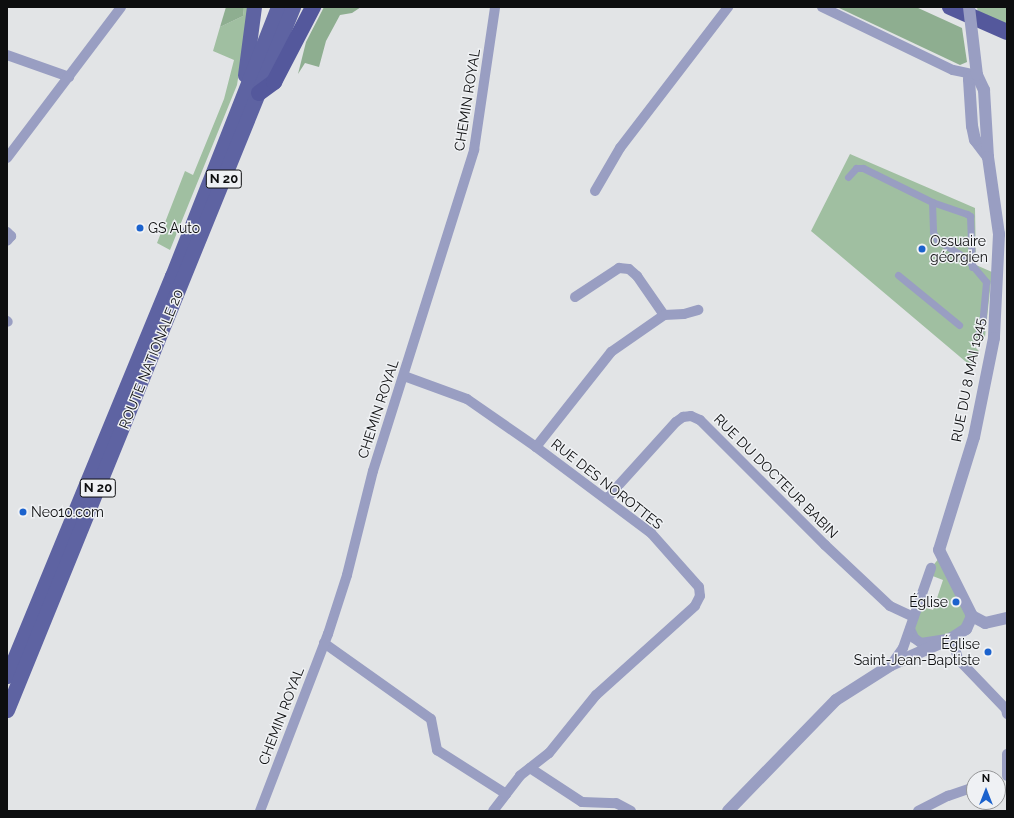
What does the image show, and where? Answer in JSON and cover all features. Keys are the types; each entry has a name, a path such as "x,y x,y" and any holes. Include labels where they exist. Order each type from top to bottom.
{"highway":[{"path":"260,93 274,82 313,7"},
{"path":"950,7 1007,32"}],"main road":[{"path":"242,102 254,7"},
{"name":"ROUTE NATIONALE 20","path":"7,676 242,102 278,7"},
{"name":"ROUTE NATIONALE 20","path":"7,710 260,93 293,7"}],"street":[{"path":"7,158 121,7"},
{"name":"CHEMIN ROYAL","path":"260,811 324,643 347,576 373,471 474,150 495,7"},
{"path":"595,191 620,148 728,7"},
{"path":"822,7 953,70 977,75"},
{"name":"RUE DU 8 MAI 1945","path":"969,7 977,75 984,90 988,157 999,234 994,338 974,437 940,544 940,557 972,616"},
{"path":"7,55 69,77"},
{"path":"848,177 856,168 863,168 932,202 970,216 972,267"},
{"path":"932,202 933,232 937,240 967,259 972,267 986,282 982,326 979,332"},
{"path":"7,232 11,236 7,241"},
{"path":"575,297 619,268 629,269 637,276 664,315"},
{"path":"898,274 959,325"},
{"path":"536,447 611,352 664,315 684,314 698,310"},
{"name":"RUE DES NOROTTES","path":"404,376 467,399 536,447 607,498 651,533 699,587 700,596 695,606 596,695 548,753 530,768 506,794 493,811"},
{"name":"RUE DU DOCTEUR BABIN","path":"607,498 676,422 683,417 691,416 700,420 825,545 890,606 914,617"},
{"path":"891,665 903,648 931,568"},
{"path":"728,811 836,700 891,665 952,638 966,629 972,616 985,623 1007,618"},
{"path":"910,628 914,638 921,643 952,638"},
{"path":"952,638 958,658 1006,709 1007,714"},
{"path":"324,643 430,719 437,750 506,794"},
{"path":"1007,754 1007,776"},
{"path":"530,768 582,802 616,803 631,811"},
{"path":"918,811 948,796 966,790"}],"green space":[{"path":"226,7 244,7 243,16 220,27"},
{"path":"244,7 249,7 237,85 170,250 157,243 185,171 193,175 224,99 234,60 213,51 220,27 243,16"},
{"path":"324,7 361,7 352,13 340,15 326,41 319,67 305,63 298,74 306,42"},
{"path":"837,7 916,7 962,28 967,62 960,65"},
{"path":"977,7 1007,7 1007,25 978,13"},
{"path":"850,154 975,208 976,265 992,272 985,337 982,336 974,346 979,351 972,367 811,231"},
{"path":"940,557 972,616 966,629 926,644 910,629 931,568","holes":["930,575 943,580 933,610 920,606"]}],"place":[{"name":"GS Auto","path":"140,228"},
{"name":"Ossuaire géorgien","path":"922,249"},
{"name":"Neo10.com","path":"23,512"},
{"name":"Église","path":"956,602"},
{"name":"Église Saint-Jean-Baptiste","path":"988,652"}]}
